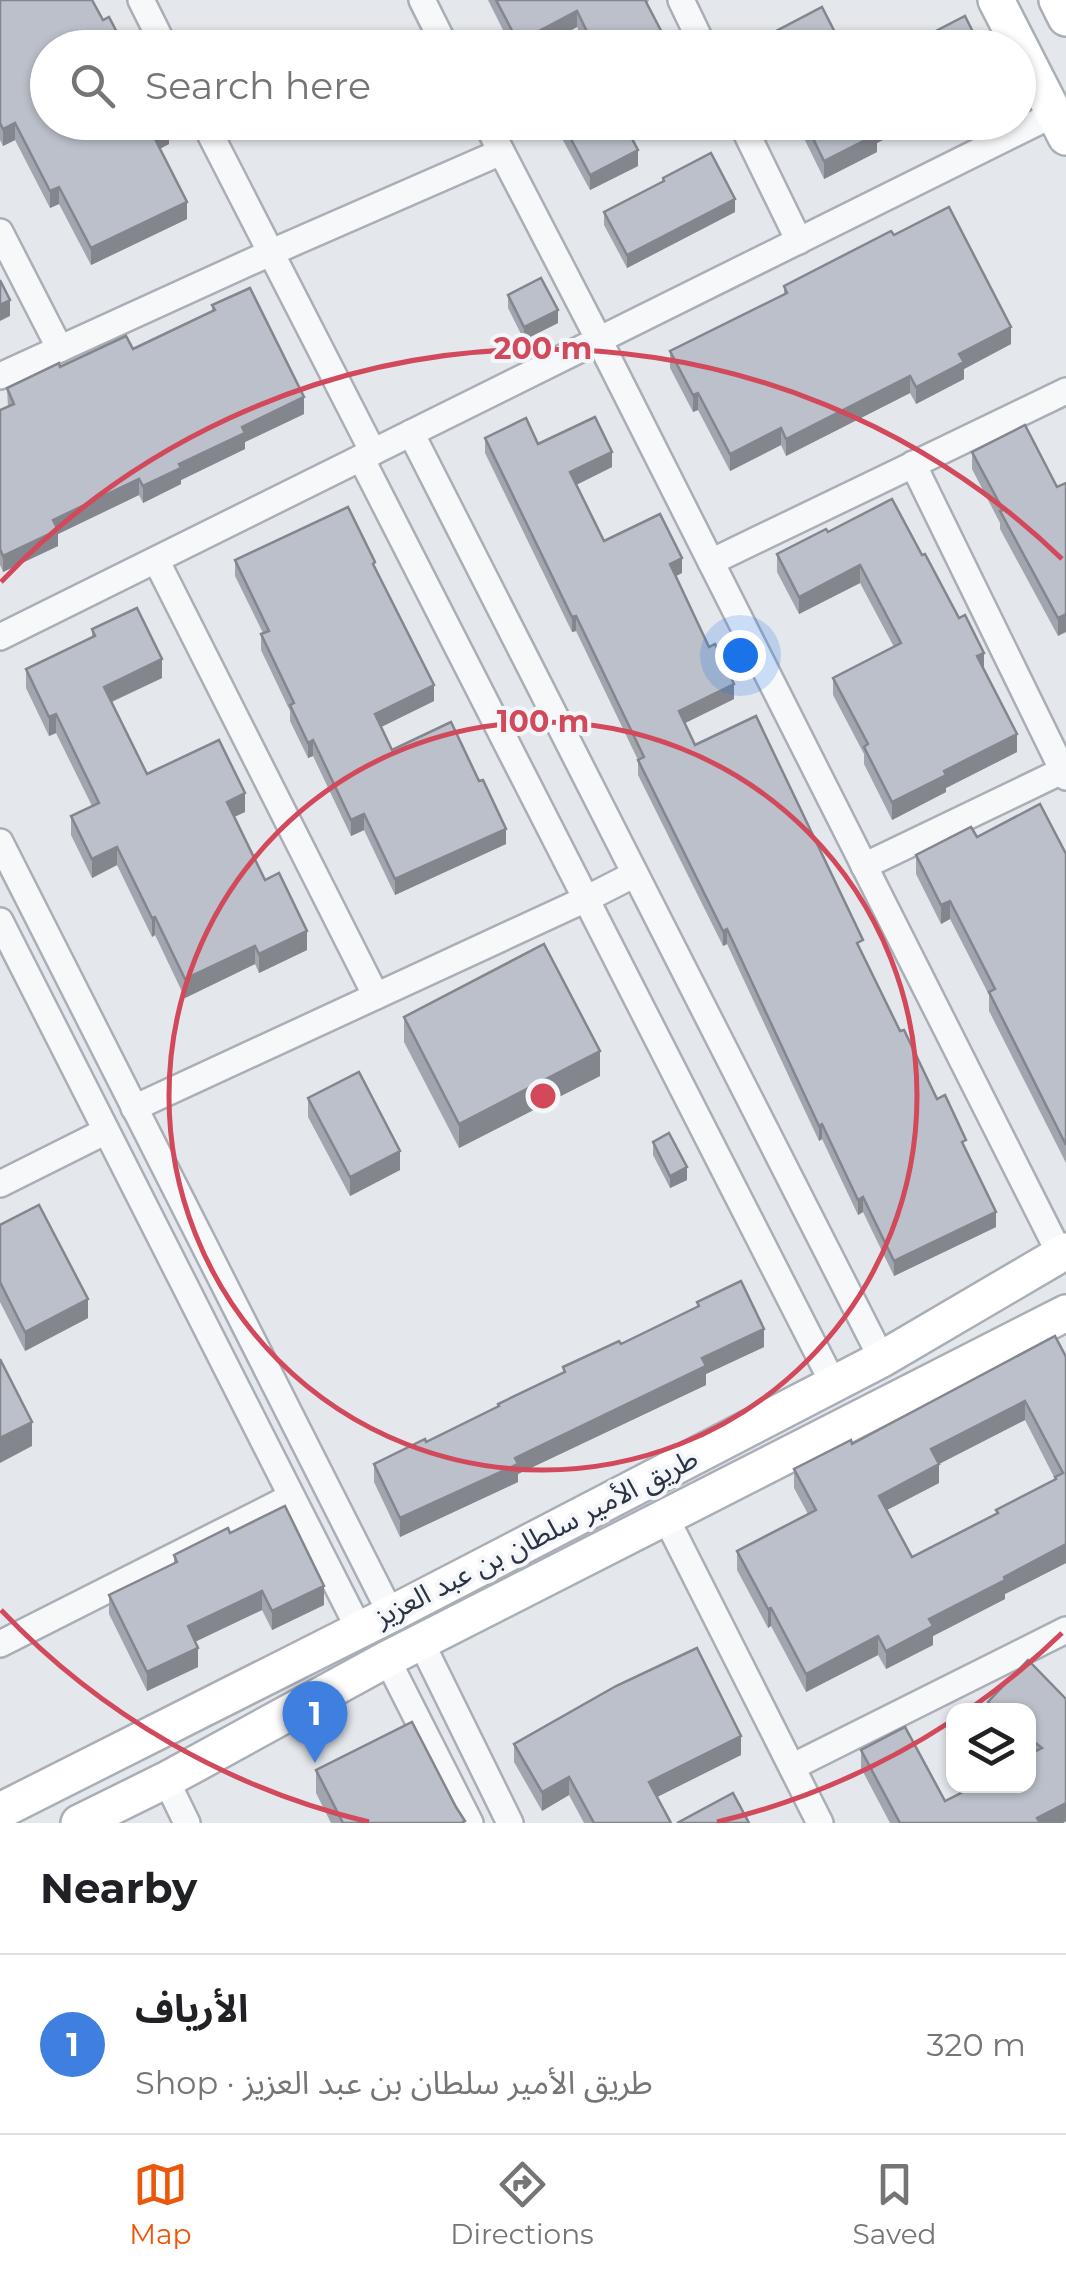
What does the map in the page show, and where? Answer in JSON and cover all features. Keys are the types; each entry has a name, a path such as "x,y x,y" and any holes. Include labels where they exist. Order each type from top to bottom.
{"main road":[{"path":"996,0 1011,30"},
{"path":"1057,0 1066,18"},
{"path":"1036,78 1060,125"},
{"name":"طريق الأمير سلطان بن عبد العزيز","path":"0,1811 882,1358 1063,1253"},
{"name":"طريق الأمير سلطان بن عبد العزيز","path":"79,1823 387,1659 1064,1319"}],"street":[{"path":"141,0 156,30"},
{"path":"422,0 437,30"},
{"path":"681,0 695,30"},
{"path":"1036,136 1060,125"},
{"path":"213,140 586,899 834,1383"},
{"path":"495,140 1063,1253"},
{"path":"750,140 799,240"},
{"path":"0,637 799,240 1026,140"},
{"path":"0,376 501,152"},
{"path":"0,232 60,348"},
{"path":"711,562 1066,391"},
{"path":"411,434 882,1358"},
{"path":"864,866 1065,772 913,464"},
{"path":"156,560 376,996"},
{"path":"0,842 134,1108 375,1621"},
{"path":"134,1108 635,874"},
{"path":"0,920 290,1497 375,1621"},
{"path":"0,1184 106,1131"},
{"path":"0,1644 290,1497"},
{"path":"666,1518 820,1823"},
{"path":"792,1767 1066,1630"},
{"path":"421,1642 510,1823"},
{"path":"387,1659 470,1823"},
{"path":"166,1780 187,1823"}],"building":[{"path":"0,0 92,0 103,20 109,17 116,30 30,30 30,140 156,140 187,202 91,248 59,187 50,191 15,123 3,129"},
{"path":"496,0 645,0 661,30 586,30 577,11 541,30 512,30"},
{"path":"822,7 834,30 778,30"},
{"path":"965,16 972,30 938,30"},
{"path":"572,140 633,140 638,150 590,175"},
{"path":"814,140 865,140 824,161"},
{"path":"711,153 735,199 627,255 604,212"},
{"path":"949,207 1011,327 959,354 964,362 916,387 910,376 786,439 781,428 730,454 698,393 693,395 670,351 787,293 784,286 891,231 894,235"},
{"path":"541,278 558,310 524,327 508,295"},
{"path":"0,280 10,300 0,305"},
{"path":"250,288 304,397 242,427 245,433 179,464 181,468 143,486 139,479 53,520 58,530 3,556 0,410 14,404 7,388 126,336 133,349 215,310 212,305"},
{"path":"595,417 612,452 570,472 604,541 660,514 682,558 670,564 709,647 715,644 734,684 679,711 695,745 756,716 863,940 857,943 937,1099 945,1095 966,1140 962,1142 996,1212 894,1261 863,1197 858,1200 822,1124 819,1126 727,929 723,931 638,760 644,757 576,616 572,617 485,438 526,418 538,444"},
{"path":"1025,425 1057,487 1066,483 1066,614 1058,618 972,452"},
{"path":"892,499 959,618 965,615 984,653 977,656 1017,734 892,802 864,747 868,744 833,678 901,643 860,565 799,597 777,554"},
{"path":"348,507 434,685 375,714 392,750 451,722 506,829 395,879 364,814 351,820 313,740 308,743 261,634 269,631 235,560"},
{"path":"137,608 162,659 104,687 147,774 219,740 245,793 227,802 265,880 279,873 307,931 259,954 255,946 185,979 117,847 92,859 71,816 99,803 56,714 49,717 26,669 95,636 92,629"},
{"path":"1040,804 1066,854 1066,1145 989,992 995,989 950,901 941,905 916,855 971,827 977,837"},
{"path":"544,944 600,1051 459,1124 404,1017"},
{"path":"359,1072 400,1151 350,1177 308,1098"},
{"path":"669,1133 687,1167 670,1176 653,1142"},
{"path":"39,1205 88,1299 25,1332 0,1282 0,1225"},
{"path":"741,1281 764,1329 702,1358 706,1366 515,1458 518,1464 400,1518 374,1464 499,1406 565,1372 563,1367 619,1341 621,1344"},
{"path":"1055,1336 1066,1357 1066,1544 929,1619 933,1626 886,1651 878,1636 806,1674 737,1551 816,1510 794,1469 851,1440 852,1444","holes":["1025,1401 1063,1473 996,1510 998,1513 912,1557 879,1496 939,1464 931,1449"]},
{"path":"0,1359 32,1422 0,1438"},
{"path":"285,1506 324,1586 272,1611 262,1591 188,1626 198,1648 147,1672 109,1595 177,1562 174,1555"},
{"path":"697,1648 741,1736 649,1782 671,1823 594,1823 569,1777 542,1792 514,1744 616,1686"},
{"path":"1028,1660 1066,1699 1066,1803 1037,1818 1040,1823 900,1823 861,1750 905,1727 945,1801 961,1793 1036,1793 1036,1751 1042,1748 1036,1743 1036,1703 988,1702"},
{"path":"412,1722 465,1821 343,1823 316,1770"},
{"path":"733,1793 749,1823 677,1823"}],"place":[{"name":"الأرياف","path":"315,1763"}]}
